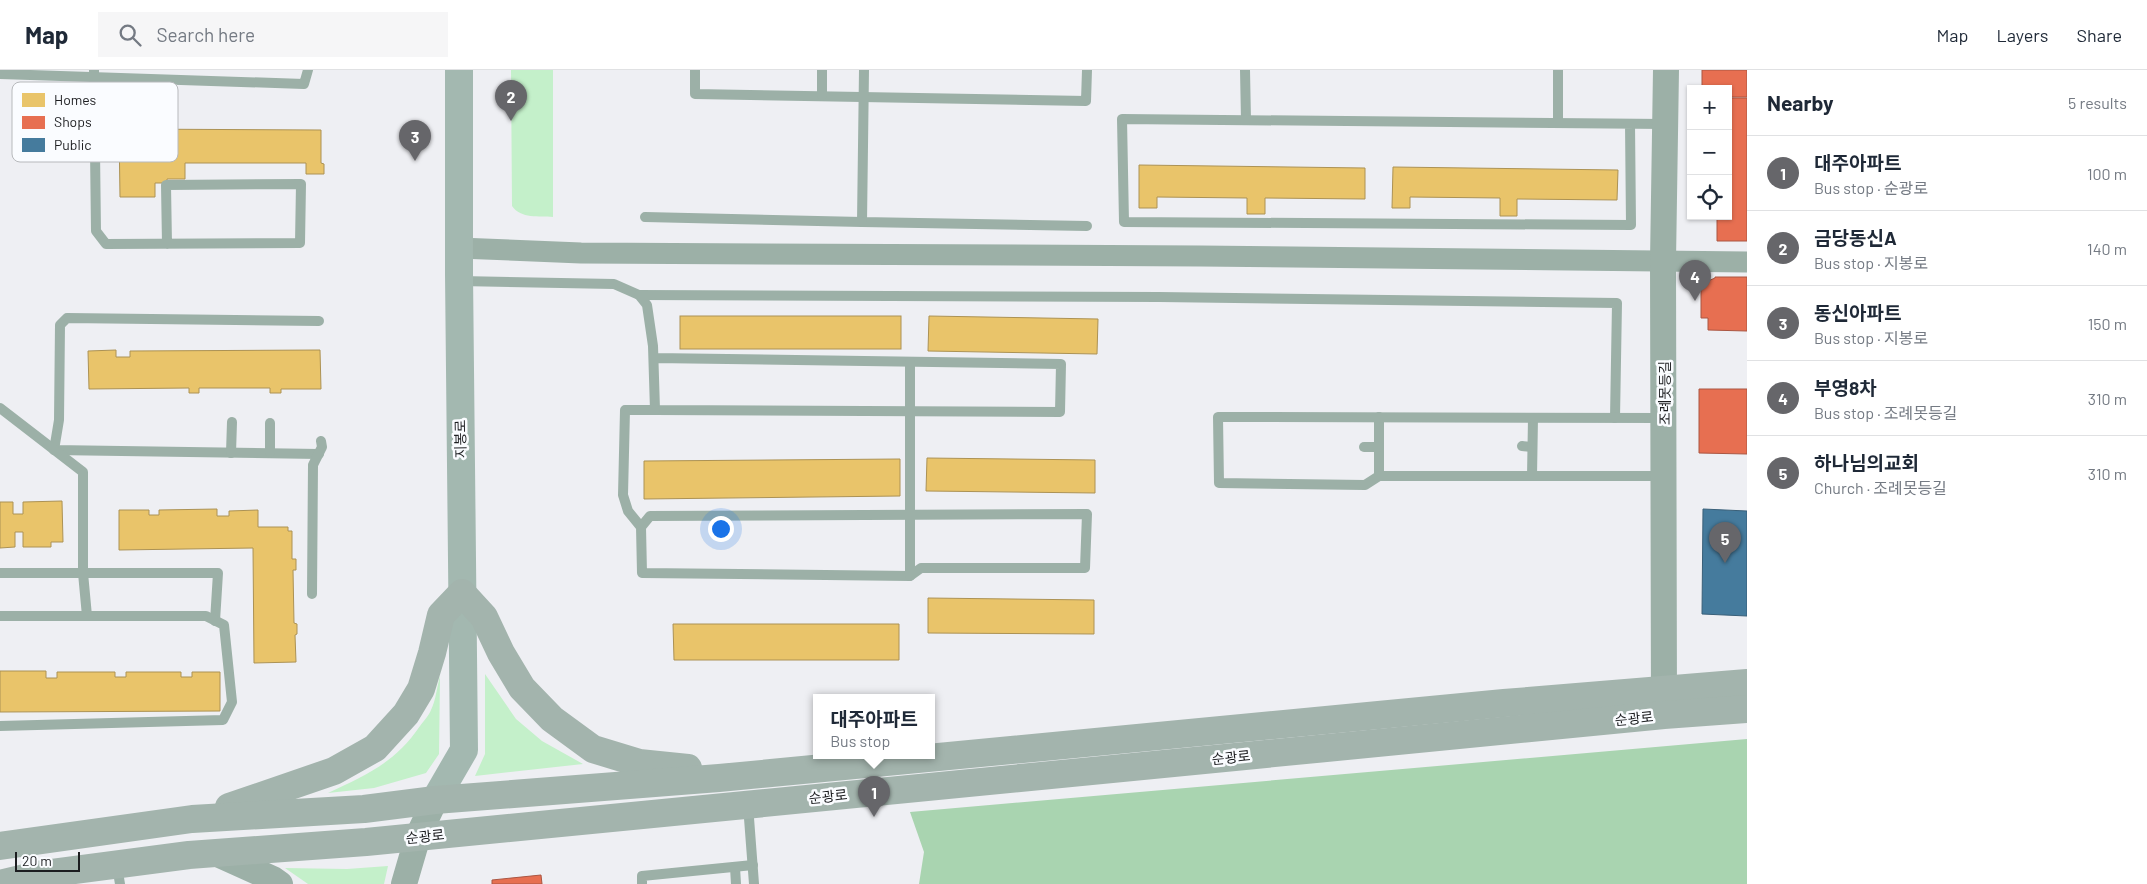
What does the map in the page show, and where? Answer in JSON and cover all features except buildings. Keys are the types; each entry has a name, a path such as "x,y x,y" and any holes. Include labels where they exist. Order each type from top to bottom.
{"main road":[{"name":"지봉로","path":"436,800 464,750 459,280 459,70"},
{"path":"192,819 334,771 376,748 406,714 421,689 441,615 462,593 484,617 501,653 522,688 552,719 593,749 638,763 686,767 719,778"},
{"name":"순광로","path":"0,884 37,875 118,874 215,853 357,843 748,804 1664,702 1747,683"},
{"name":"순광로","path":"935,757 1494,704 1664,702 1747,709"},
{"name":"순광로","path":"0,846 192,819 364,809 436,800 719,778 918,759"}],"street":[{"name":"조례못등길","path":"1664,702 1663,261 1666,70"},
{"path":"459,248 581,253 1201,256 1747,262"},
{"path":"404,884 418,836 436,800"},
{"path":"215,853 280,884"}],"lane":[{"path":"0,74 94,73 170,75 304,84 308,70"},
{"path":"695,70 695,94 1086,101 1086,70"},
{"path":"822,70 822,96"},
{"path":"862,222 864,70"},
{"path":"1245,70 1246,120"},
{"path":"1558,70 1558,123"},
{"path":"1630,124 1631,225 1124,222 1122,120 1665,124"},
{"path":"95,162 96,231 106,244 167,244 300,243 301,184 166,185 167,244"},
{"path":"644,217 1087,226"},
{"path":"459,280 614,284 639,295 1159,297 1617,303 1615,418"},
{"path":"639,295 647,304 654,358 655,410"},
{"path":"54,450 59,420 60,325 67,318 319,321"},
{"path":"641,527 650,516 1087,514 1085,568 921,568 910,576 642,573 641,527 628,511 624,494 626,410 1060,412 1061,364 654,358"},
{"path":"910,362 910,576"},
{"path":"0,408 83,472 83,573 87,616"},
{"path":"1663,476 1379,476 1365,485 1219,483 1218,417 1664,418"},
{"path":"1379,417 1379,476"},
{"path":"1532,476 1533,418"},
{"path":"232,422 232,453"},
{"path":"270,422 270,453"},
{"path":"312,594 313,465 319,454 322,441"},
{"path":"1522,446 1532,446"},
{"path":"1364,447 1379,447"},
{"path":"54,450 319,454"},
{"path":"0,573 218,573 215,621"},
{"path":"0,616 206,616 224,625 232,702 223,720 0,726"},
{"path":"748,804 754,884"},
{"path":"642,884 642,876 665,879 735,867 753,866"},
{"path":"735,867 736,884"}],"green space":[{"path":"511,70 553,70 553,217 525,215 512,206"},
{"path":"485,674 516,719 542,741 583,764 475,776 485,754"},
{"path":"440,676 439,754 426,773 374,788 328,793 379,767 400,750 430,712"},
{"path":"1747,739 1747,884 919,884 924,852 910,812"},
{"path":"388,866 384,884 308,884 285,868 347,869"}],"place":[{"name":"금당동신A","path":"511,121"},
{"name":"동신아파트","path":"415,161"},
{"name":"부영8차","path":"1695,301"},
{"name":"하나님의교회","path":"1725,563"},
{"name":"대주아파트","path":"874,817"}]}
